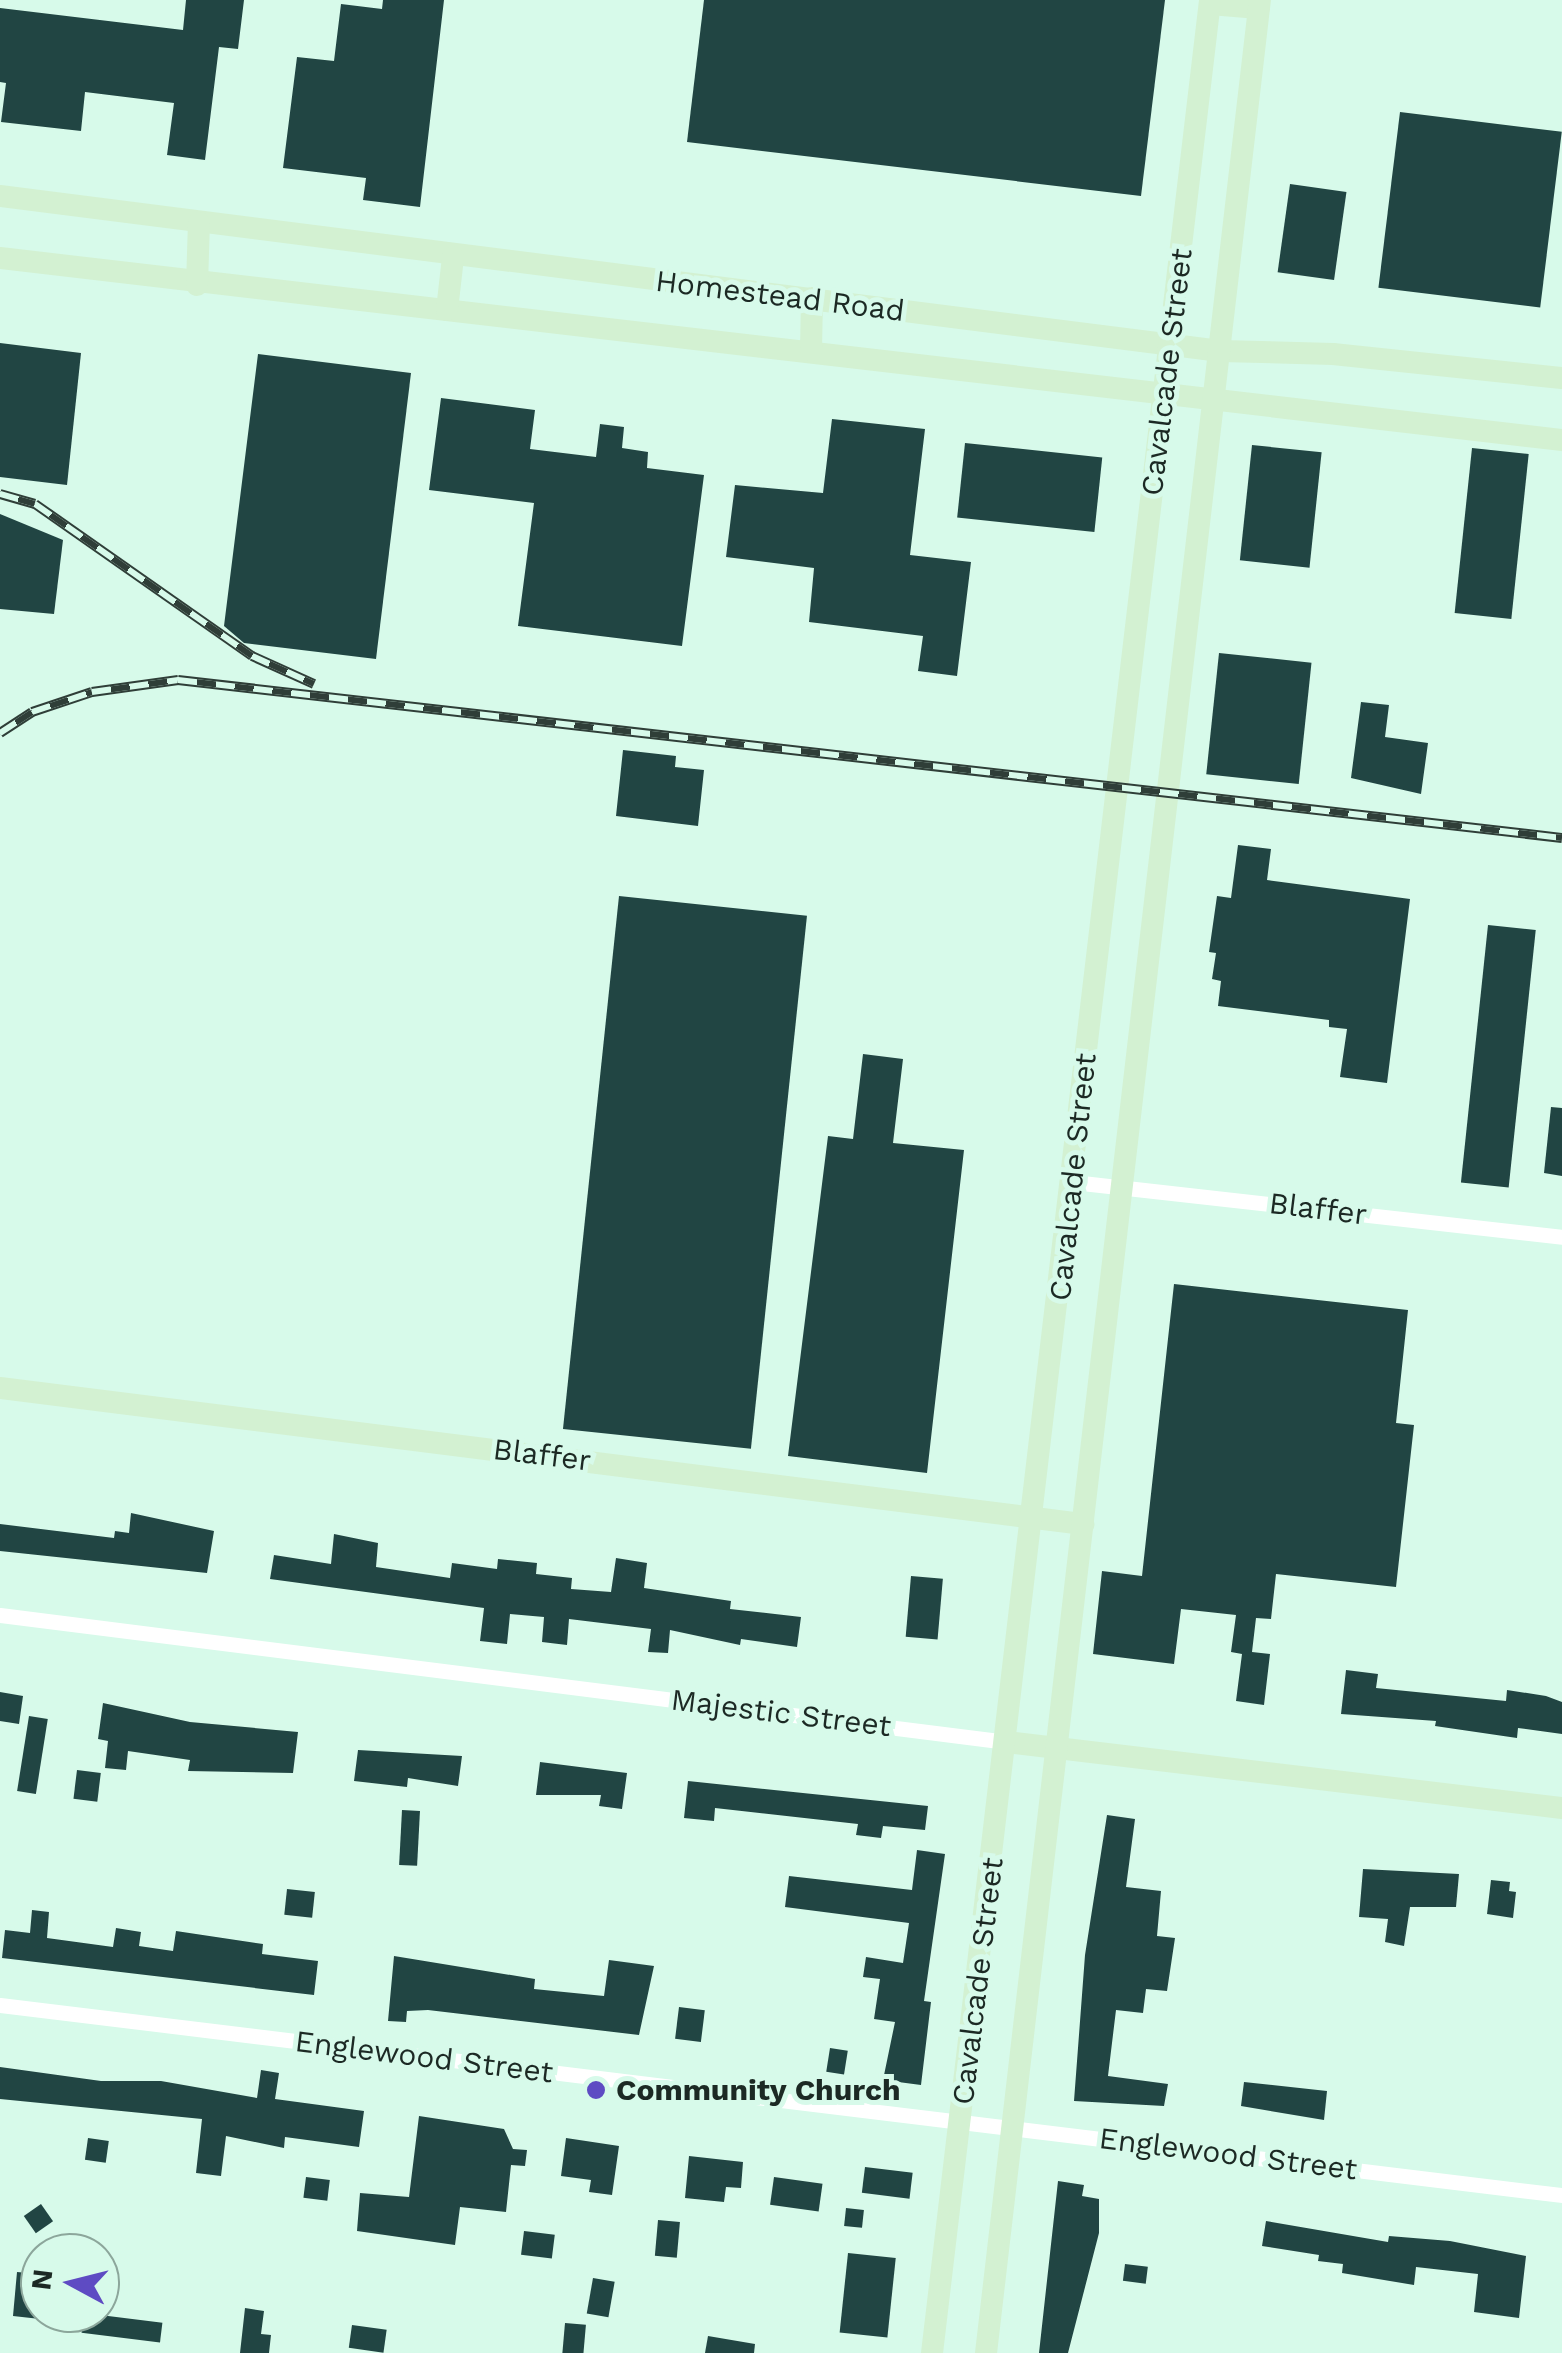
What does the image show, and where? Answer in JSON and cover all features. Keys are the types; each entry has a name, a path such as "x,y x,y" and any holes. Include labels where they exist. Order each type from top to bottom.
{"main road":[{"path":"1210,2 1259,4"},
{"name":"Cavalcade Street","path":"932,2353 1035,1518 1210,2"},
{"name":"Cavalcade Street","path":"986,2353 1126,1187 1259,4"},
{"name":"Homestead Road","path":"0,196 454,258 812,298 1220,352 1334,354 1562,378"},
{"path":"197,285 200,223"},
{"name":"Homestead Road","path":"0,258 197,285 811,350 1213,403 1562,440"},
{"path":"447,310 454,258"},
{"path":"811,350 812,298"},
{"name":"Blaffer","path":"0,1388 1083,1524"},
{"name":"Majestic Street","path":"1007,1742 1562,1808"}],"street":[{"name":"Blaffer","path":"1073,1182 1562,1237"},
{"name":"Majestic Street","path":"0,1614 1007,1742"},
{"name":"Englewood Street","path":"0,2005 1562,2195"}],"building":[{"path":"186,0 244,0 238,49 219,47 205,160 167,155 174,103 85,92 81,131 1,122 6,83 0,82 0,8 183,30"},
{"path":"383,0 444,0 420,207 363,200 366,178 283,168 297,57 334,61 341,4 382,9"},
{"path":"704,0 1165,0 1141,196 687,142"},
{"path":"1400,112 1562,132 1540,308 1378,288"},
{"path":"1290,184 1346,192 1334,280 1278,272"},
{"path":"0,343 81,353 67,485 0,477"},
{"path":"258,354 411,373 376,659 244,643 224,626"},
{"path":"441,398 535,410 530,449 596,457 600,424 624,427 622,448 648,452 647,468 704,475 682,646 518,626 534,503 429,490"},
{"path":"832,419 925,429 910,555 971,562 957,676 918,671 923,636 809,622 814,568 726,557 735,485 823,493"},
{"path":"965,443 1102,457 1094,532 957,518"},
{"path":"1252,445 1322,452 1309,568 1240,560"},
{"path":"1472,448 1529,454 1511,619 1455,613"},
{"path":"0,514 63,540 54,614 0,609"},
{"path":"1219,653 1311,663 1299,784 1206,774"},
{"path":"1361,702 1389,705 1385,737 1428,743 1421,794 1351,778"},
{"path":"623,750 676,756 675,767 704,770 698,826 616,816"},
{"path":"1238,845 1271,849 1267,880 1410,899 1387,1083 1340,1077 1347,1029 1329,1027 1329,1020 1218,1006 1221,981 1212,979 1216,953 1209,952 1217,896 1231,898"},
{"path":"619,896 807,916 751,1449 563,1429"},
{"path":"1488,925 1536,930 1509,1188 1461,1183"},
{"path":"863,1054 903,1059 893,1143 964,1150 927,1473 788,1456 828,1136 853,1139"},
{"path":"1551,1107 1562,1108 1562,1176 1544,1173"},
{"path":"1174,1284 1408,1310 1396,1423 1414,1425 1396,1587 1276,1574 1271,1619 1256,1618 1252,1652 1270,1654 1264,1705 1236,1701 1242,1654 1231,1652 1236,1615 1181,1609 1174,1664 1093,1654 1102,1571 1142,1576"},
{"path":"131,1513 214,1531 207,1573 0,1551 0,1524 114,1538 115,1531 129,1533"},
{"path":"334,1534 378,1543 376,1567 450,1578 452,1563 497,1569 498,1559 537,1563 536,1574 572,1578 571,1589 611,1592 616,1558 647,1563 644,1588 731,1601 730,1609 801,1617 797,1647 741,1639 740,1645 670,1630 668,1653 648,1652 651,1629 569,1619 567,1645 542,1642 544,1617 510,1614 507,1644 480,1641 484,1608 270,1579 274,1555 331,1564"},
{"path":"911,1576 943,1579 938,1640 906,1637"},
{"path":"1346,1670 1378,1674 1376,1688 1506,1701 1507,1690 1546,1696 1562,1702 1562,1734 1518,1728 1517,1738 1435,1726 1436,1721 1341,1714"},
{"path":"0,1692 23,1696 19,1724 0,1721"},
{"path":"103,1703 190,1722 298,1732 293,1773 188,1771 190,1760 128,1751 126,1770 105,1768 108,1741 98,1739"},
{"path":"29,1716 48,1719 36,1794 17,1791"},
{"path":"358,1750 462,1756 458,1786 408,1778 407,1787 354,1781"},
{"path":"540,1762 627,1773 622,1809 599,1806 601,1795 536,1795"},
{"path":"77,1770 101,1773 97,1802 73,1799"},
{"path":"688,1781 928,1806 925,1830 883,1826 881,1838 856,1835 858,1824 715,1808 714,1821 684,1818"},
{"path":"402,1810 420,1811 417,1866 399,1865"},
{"path":"1107,1815 1135,1819 1126,1887 1161,1891 1157,1936 1175,1938 1167,1991 1146,1989 1143,2013 1116,2010 1108,2076 1168,2084 1164,2106 1074,2101 1085,1955"},
{"path":"917,1850 945,1854 924,2001 931,2002 921,2085 883,2080 895,2022 874,2019 880,1979 863,1977 866,1957 903,1963 909,1923 785,1907 789,1876 912,1890"},
{"path":"1363,1869 1459,1874 1456,1907 1410,1907 1404,1946 1385,1942 1388,1919 1359,1917"},
{"path":"1491,1880 1510,1882 1509,1891 1516,1892 1513,1918 1487,1914"},
{"path":"287,1889 315,1892 312,1918 284,1915"},
{"path":"32,1910 49,1912 47,1938 113,1947 116,1928 141,1932 139,1946 173,1951 176,1931 263,1944 262,1954 318,1961 314,1995 2,1958 5,1930 30,1933"},
{"path":"394,1956 535,1979 534,1989 604,1996 609,1960 654,1966 639,2035 428,2010 407,2011 406,2022 388,2021"},
{"path":"679,2007 705,2010 701,2042 675,2039"},
{"path":"830,2048 848,2051 844,2075 826,2072"},
{"path":"0,2067 101,2081 161,2081 257,2098 261,2070 279,2073 275,2099 364,2111 359,2147 285,2137 284,2148 226,2136 221,2176 196,2173 202,2119 0,2099"},
{"path":"1244,2082 1327,2091 1324,2120 1241,2106"},
{"path":"419,2116 504,2129 513,2149 527,2150 525,2166 511,2165 506,2212 460,2207 455,2245 357,2231 360,2193 409,2197"},
{"path":"88,2138 109,2141 106,2163 85,2160"},
{"path":"566,2138 619,2146 612,2195 589,2192 591,2180 561,2176"},
{"path":"689,2156 743,2162 741,2188 726,2187 724,2202 685,2198"},
{"path":"865,2167 913,2173 909,2199 862,2193"},
{"path":"306,2177 330,2180 327,2201 303,2198"},
{"path":"774,2177 823,2184 819,2212 770,2205"},
{"path":"1058,2181 1084,2185 1082,2196 1099,2199 1099,2233 1068,2353 1039,2353"},
{"path":"41,2204 53,2221 36,2233 24,2216"},
{"path":"846,2208 864,2210 862,2228 844,2226"},
{"path":"658,2220 680,2222 677,2258 655,2256"},
{"path":"1266,2221 1388,2242 1389,2236 1450,2241 1526,2256 1519,2318 1474,2312 1478,2274 1416,2267 1414,2285 1342,2273 1343,2264 1318,2261 1319,2255 1262,2246"},
{"path":"524,2231 555,2235 552,2259 521,2255"},
{"path":"848,2253 896,2258 887,2338 840,2333"},
{"path":"1125,2264 1148,2267 1146,2284 1123,2281"},
{"path":"17,2272 20,2272 20,2317 13,2316"},
{"path":"593,2278 615,2282 608,2317 587,2313"},
{"path":"245,2308 264,2311 261,2334 271,2335 269,2353 240,2353"},
{"path":"120,2317 162,2323 160,2342 83,2333 120,2333"},
{"path":"565,2323 586,2325 583,2353 562,2353"},
{"path":"352,2325 387,2330 383,2353 349,2348"},
{"path":"708,2336 755,2344 754,2353 705,2353"}],"railway":[{"path":"0,494 35,504 252,656 314,684"},
{"path":"0,733 32,712 92,692 178,680 1562,838"}],"place":[{"name":"Community Church","path":"596,2090"}]}
